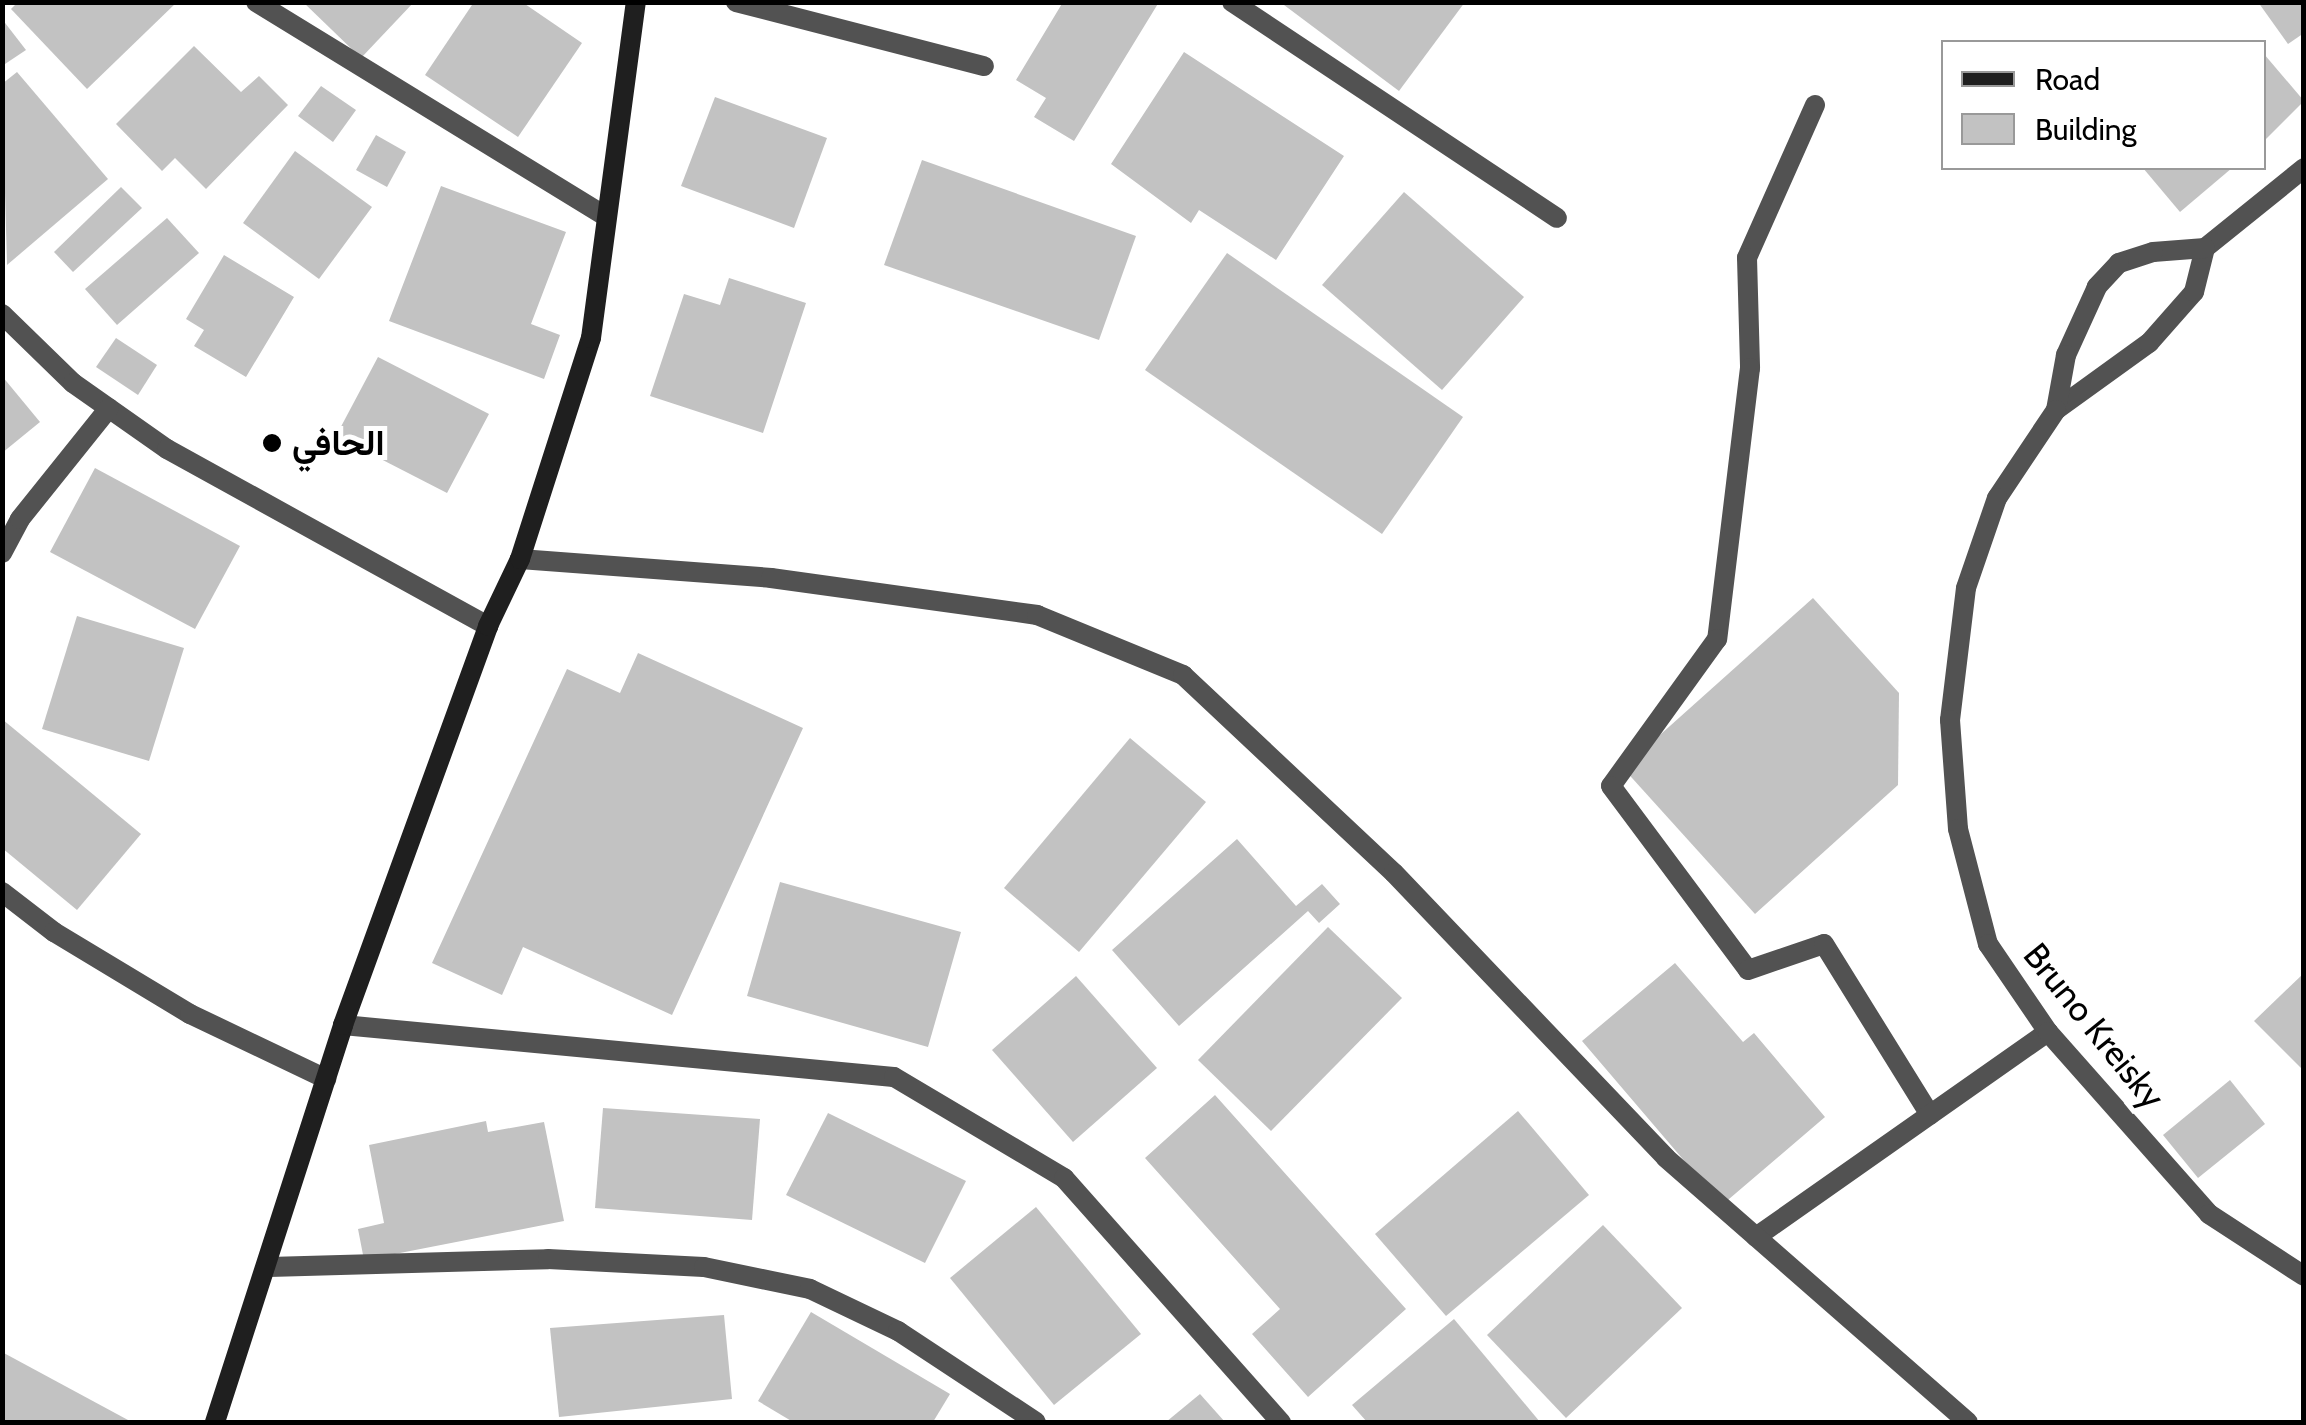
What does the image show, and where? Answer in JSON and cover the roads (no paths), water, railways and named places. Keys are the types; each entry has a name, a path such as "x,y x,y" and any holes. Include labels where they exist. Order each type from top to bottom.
{"street":[{"path":"256,2 603,216"},
{"path":"215,1422 269,1266 343,1024 488,626 520,559 591,338 603,216 636,2"},
{"path":"736,2 984,66"},
{"path":"1232,2 1557,218"},
{"path":"1815,105 1747,258 1750,368 1717,640 1610,786 1748,970 1824,944 1930,1115"},
{"path":"2056,410 2066,355 2097,286 2119,263 2153,252 2205,248 2304,168"},
{"path":"2056,410 2149,343 2194,292 2205,248"},
{"path":"2,314 73,384 108,408 348,554 488,626"},
{"path":"2,553 20,519 108,408"},
{"name":"Bruno Kreisky","path":"2056,410 1991,516 1966,588 1950,720 1958,829 1988,944 2048,1032 2209,1214 2304,1276"},
{"path":"520,559 771,578 1037,615 1183,675 1394,873 1666,1158 1968,1422"},
{"path":"2,892 190,1014 326,1079"},
{"path":"343,1024 894,1077 1064,1178 1280,1422"},
{"path":"1756,1237 2048,1032"},
{"path":"269,1266 548,1258 740,1274 810,1289 898,1332 1036,1422"}],"place":[{"name":"الحافي","path":"272,443"}]}
